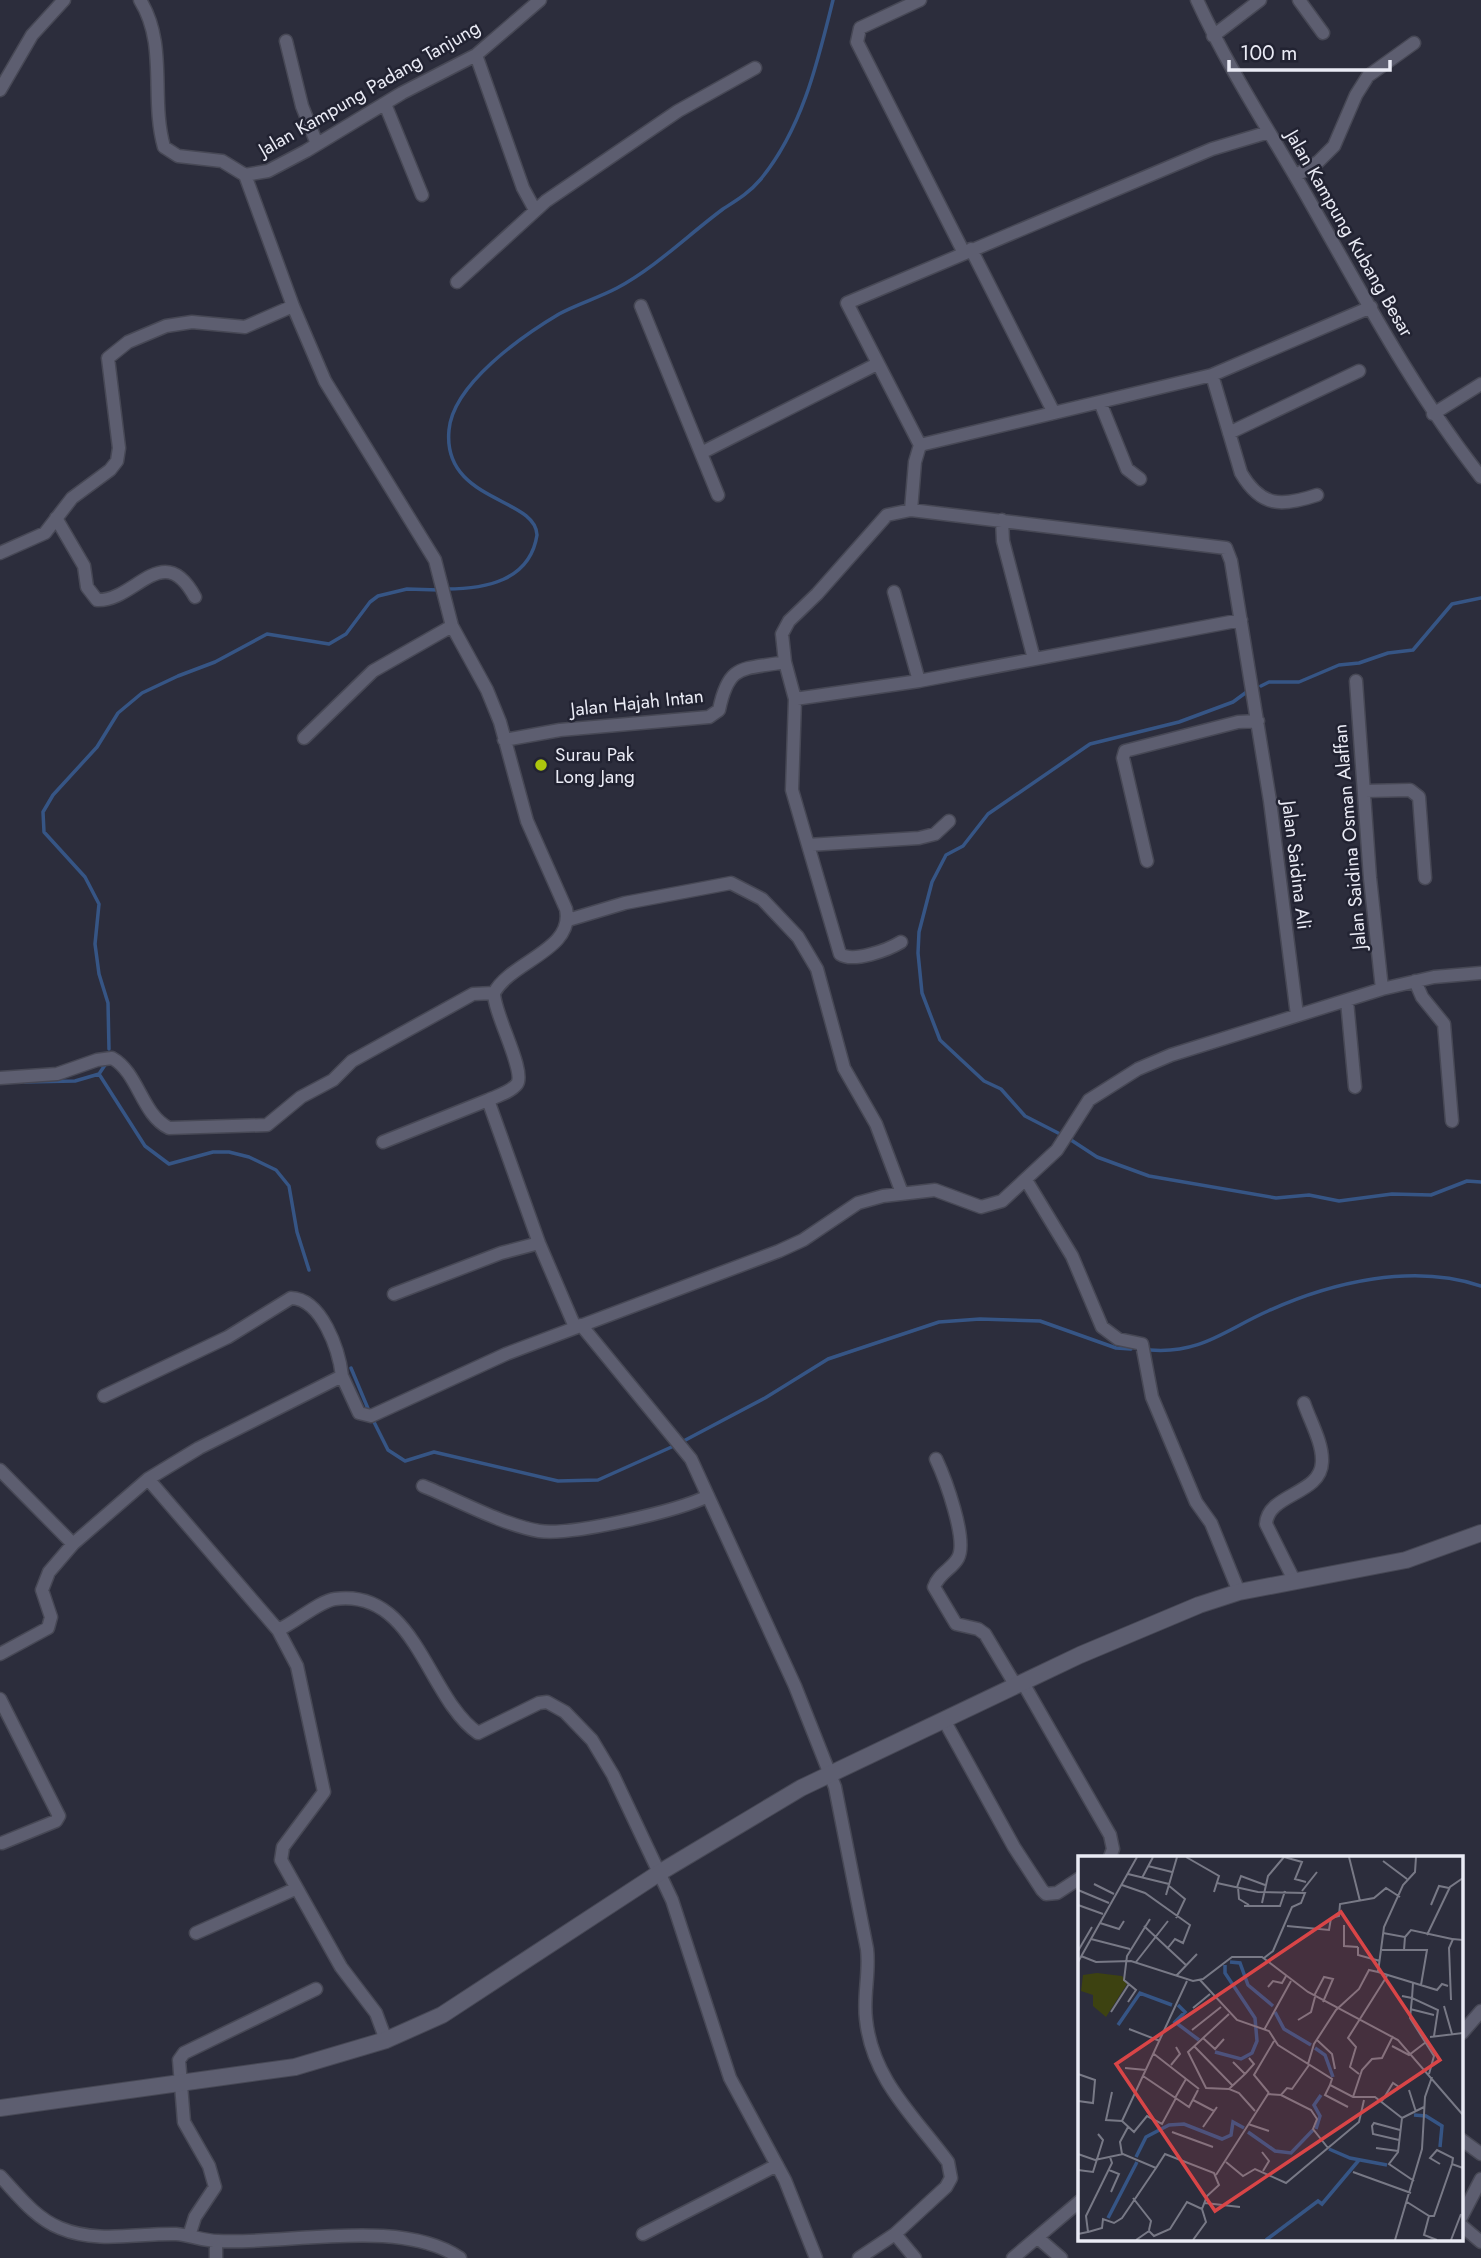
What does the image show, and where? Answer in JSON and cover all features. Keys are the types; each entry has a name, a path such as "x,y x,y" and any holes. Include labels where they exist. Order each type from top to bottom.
{"street":[{"path":"0,90 32,34 64,0"},
{"path":"140,0 151,20 156,45 163,147 178,156 222,161 245,175 293,306 334,397 424,540 442,578 452,626 487,690 527,821 568,920 562,935 554,944 509,973 494,993 496,1011 520,1073 517,1084 488,1100 383,1142"},
{"name":"Jalan Kampung Padang Tanjung","path":"245,175 268,171 476,55 540,0"},
{"path":"920,0 860,28 857,42 1054,413"},
{"name":"Jalan Kampung Kubang Besar","path":"1196,0 1213,36 1433,414 1481,477"},
{"path":"1213,36 1260,0"},
{"path":"1299,0 1323,33"},
{"path":"286,41 302,106 317,144"},
{"path":"1295,176 1318,162 1334,146 1356,95 1368,76 1414,43"},
{"path":"476,55 523,188 535,210"},
{"path":"457,282 535,210 678,111 755,68"},
{"path":"384,104 422,195"},
{"path":"911,510 915,463 920,445 847,303 1212,149 1269,132"},
{"path":"253,200 256,188 268,171"},
{"path":"0,553 45,533 72,498 117,461 119,448 108,358 114,350 166,327 192,322 245,327 293,306"},
{"path":"641,306 718,495"},
{"path":"920,445 1212,374 1371,307"},
{"path":"701,453 877,364"},
{"path":"1228,433 1359,371"},
{"path":"1212,374 1241,474 1258,497 1278,502 1317,495"},
{"path":"1433,414 1481,384"},
{"path":"1100,401 1127,469 1140,479"},
{"path":"901,942 893,947 851,957 840,954 792,789 794,699 785,662 782,634 789,621 817,594 887,515 911,510 1002,520 1003,541 1034,659"},
{"path":"56,518 78,554 84,566 87,587 97,600 108,599 161,572 181,579 195,597"},
{"name":"Jalan Saidina Ali","path":"1002,520 1226,548 1231,561 1258,721 1297,1015"},
{"path":"894,592 919,681"},
{"path":"794,699 919,681 1241,620"},
{"path":"304,738 373,671 452,626"},
{"name":"Jalan Hajah Intan","path":"504,740 560,730 709,717 719,710 725,683 732,675 753,667 785,662"},
{"name":"Jalan Saidina Osman Alaffan","path":"1356,681 1370,878 1382,989"},
{"path":"1147,861 1122,758 1125,751 1238,722 1258,721"},
{"path":"1365,791 1410,790 1419,797 1425,878"},
{"path":"808,845 919,838 935,834 949,821"},
{"path":"568,920 625,902 731,883 750,890 762,899 798,937 817,969 844,1068 876,1124 902,1193"},
{"path":"104,1396 228,1336 291,1298 306,1301 319,1310 342,1376 359,1413 371,1415 506,1354 779,1251 803,1240 858,1203 902,1193 935,1190 981,1207 1002,1200 1026,1180 1067,1136 1089,1100 1138,1069 1171,1055 1382,989 1415,981 1481,973"},
{"path":"1415,981 1422,997 1444,1024 1452,1121"},
{"path":"0,1078 57,1074 97,1060 112,1058 123,1067 154,1117 169,1128 218,1125 258,1128 276,1119 301,1097 333,1080 352,1061 473,994 494,993"},
{"path":"1348,1001 1355,1087"},
{"path":"488,1100 539,1243 578,1326 691,1459 801,1698 830,1773 867,1949 869,1968 866,2023 887,2085 948,2162 951,2178 946,2187 895,2234 859,2258"},
{"path":"1026,1180 1072,1256 1102,1326 1118,1339 1142,1345 1152,1397 1196,1502 1211,1523 1239,1592"},
{"path":"394,1294 501,1253 539,1243"},
{"path":"0,1654 48,1628 51,1617 43,1586 57,1562 73,1544 148,1479 199,1448 342,1376"},
{"path":"1294,1580 1266,1524 1266,1515 1311,1483 1322,1465 1322,1452 1304,1403"},
{"path":"936,1459 948,1485 947,1494 962,1542 957,1560 942,1572 934,1587 956,1623 978,1629 985,1634 1019,1684 1110,1835 1113,1842 1110,1856"},
{"path":"0,1470 73,1544"},
{"path":"148,1479 278,1630 297,1666 324,1792 280,1853 295,1889 341,1967 376,2013 386,2040"},
{"path":"424,1486 544,1532 688,1506 708,1496"},
{"path":"0,2108 179,2085 316,2063 386,2040 442,2015 659,1873 830,1773 1019,1684 1127,1634 1239,1592 1406,1560 1481,1533"},
{"path":"278,1630 299,1621 325,1602 335,1599 364,1601 390,1616 422,1652 455,1709 478,1733 539,1703 557,1706 580,1726 602,1756 671,1900 730,2078 777,2165 816,2258"},
{"path":"0,1699 59,1816 56,1821 2,1843"},
{"path":"944,1720 1014,1847 1042,1890 1046,1894 1057,1894 1078,1879"},
{"path":"196,1933 295,1889"},
{"path":"189,2236 195,2217 215,2187 209,2166 186,2127 177,2063 184,2053 316,1989"},
{"path":"1464,2031 1481,2011"},
{"path":"1464,2141 1481,2154"},
{"path":"643,2234 777,2165"},
{"path":"0,2176 40,2217 61,2229 118,2238 189,2236 216,2242 369,2237 432,2243 460,2258"},
{"path":"1464,2212 1481,2179"},
{"path":"1013,2258 1078,2204"},
{"path":"1464,2228 1481,2242"},
{"path":"895,2234 915,2258"},
{"path":"1038,2238 1061,2258"},
{"path":"216,2242 216,2258"}],"waterway":[{"path":"446,589 476,587 504,579 525,563 533,551 537,535 533,523 522,513 474,485 460,471 451,454 449,430 453,413 463,396 492,363 527,335 559,314 631,280 756,185 775,160 798,117 814,71 833,0"},
{"path":"109,1049 108,1003 99,974 95,944 99,904 85,877 44,832 43,812 53,795 97,747 118,713 142,693 215,662 267,634 329,644 346,634 370,602 378,596 407,589 439,590"},
{"path":"1261,686 1269,682 1299,682 1339,665 1413,650 1452,604 1481,598"},
{"path":"1062,1135 1025,1116 1001,1089 984,1081 940,1040 922,993 918,953 919,932 932,882 946,855 963,846 988,814 1090,744 1179,722 1233,702 1248,691"},
{"path":"25,1082 75,1081 99,1074 107,1062"},
{"path":"99,1074 145,1146 169,1164 213,1152 229,1152 249,1157 276,1170 289,1186 297,1232 309,1270"},
{"path":"1068,1138 1097,1157 1149,1176 1276,1198 1309,1195 1339,1201 1392,1194 1431,1195 1467,1181 1481,1182"},
{"path":"1150,1350 1168,1350 1198,1344 1268,1311 1346,1284 1401,1276 1428,1276 1481,1286"},
{"path":"372,1418 388,1450 405,1461 434,1452 558,1481 598,1480 676,1445 765,1398 828,1359 939,1322 980,1319 1040,1321 1116,1348 1131,1349"},
{"path":"351,1368 369,1411"}],"place":[{"name":"Surau Pak Long Jang","path":"541,765"}]}
